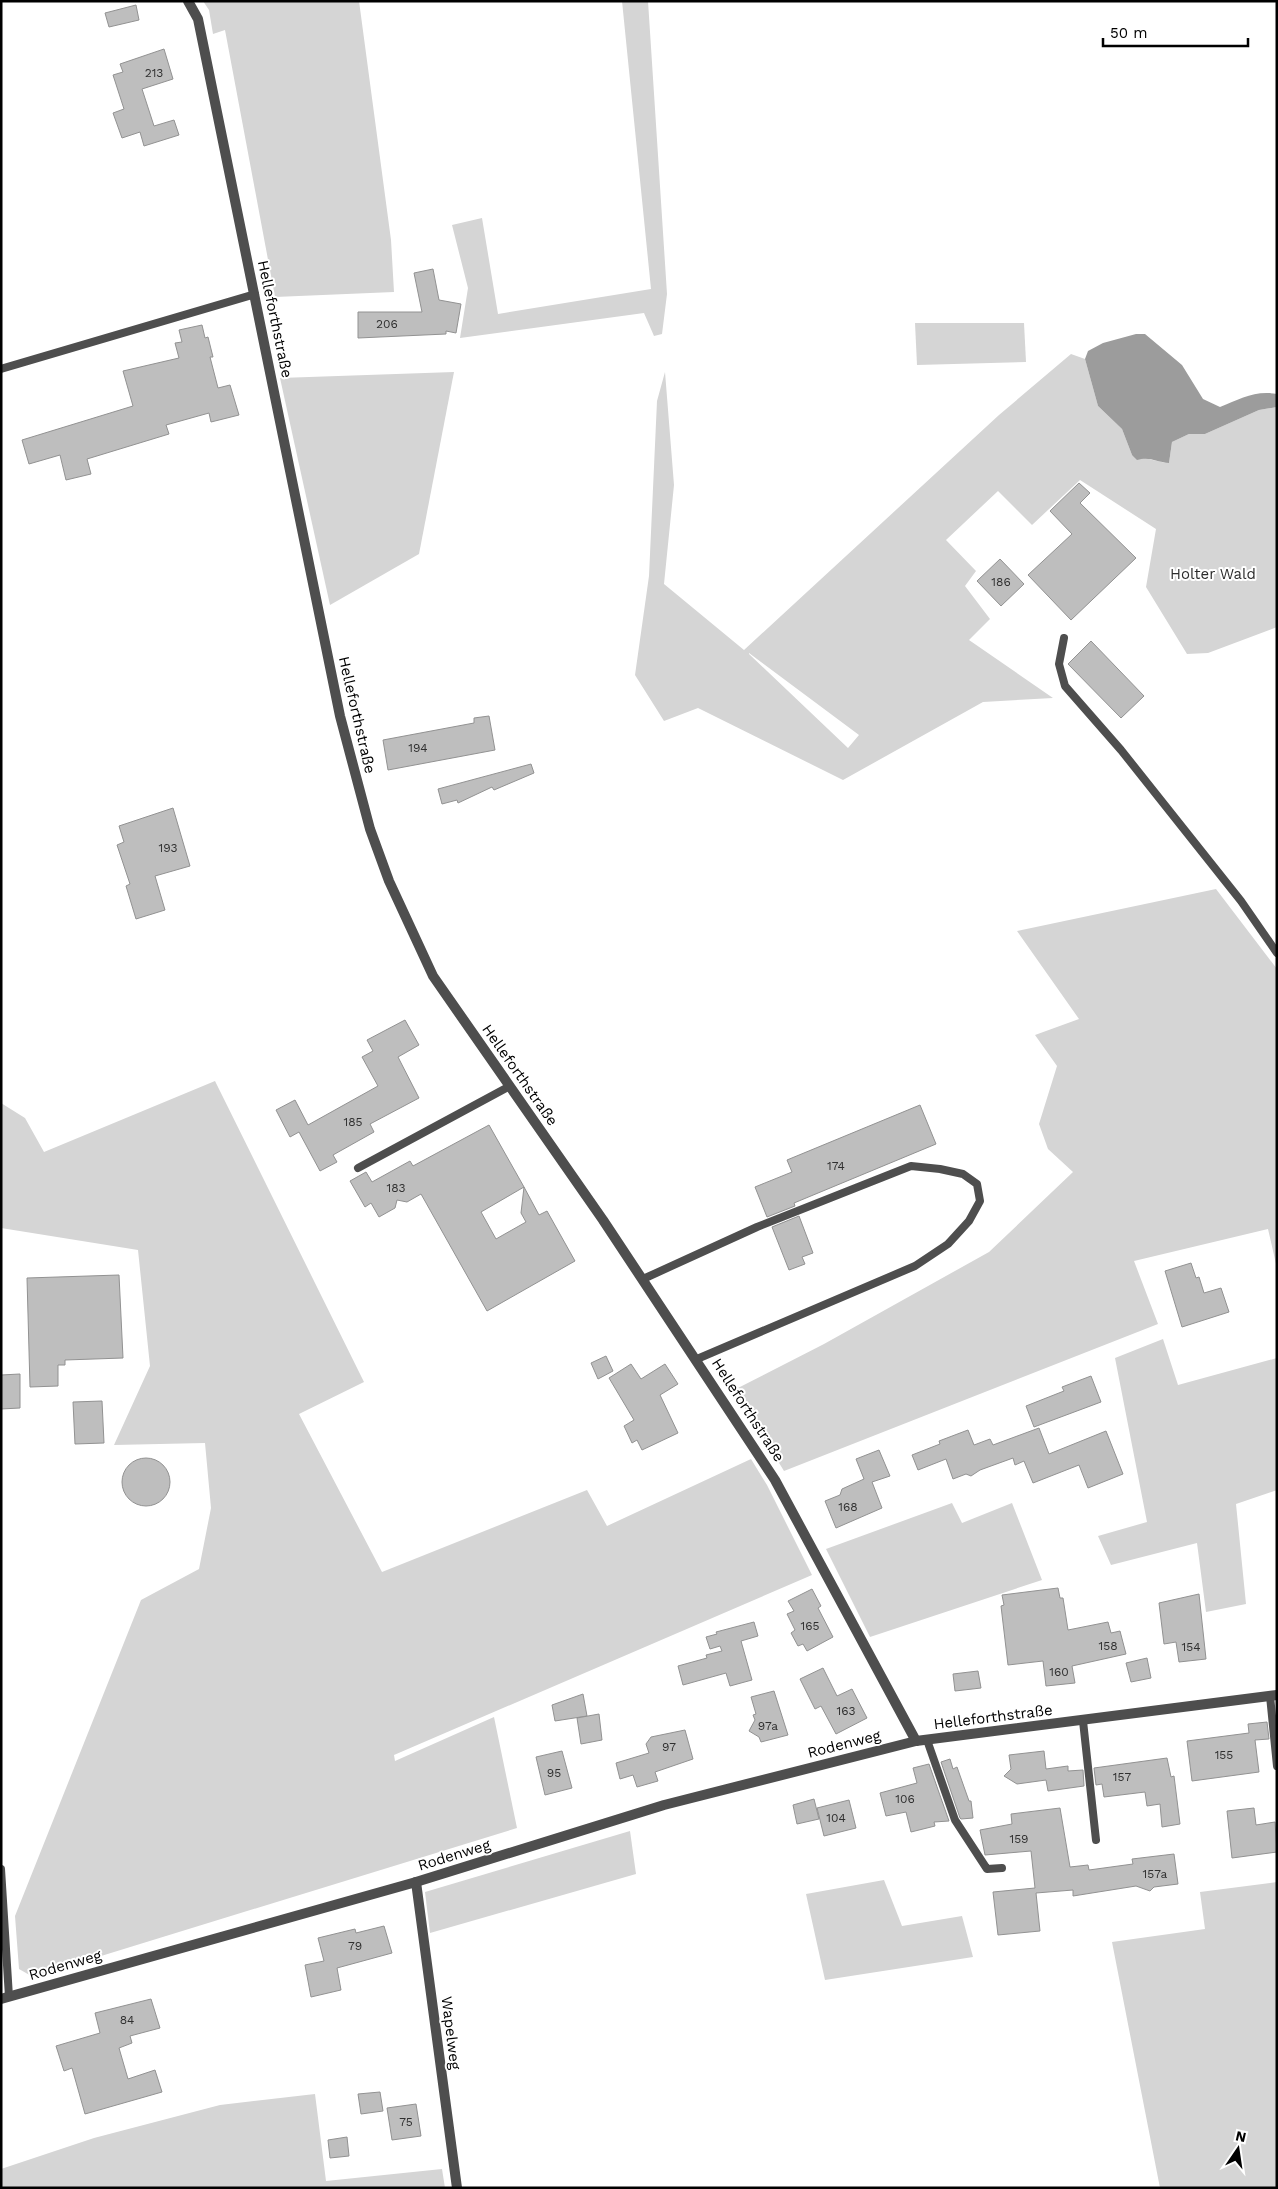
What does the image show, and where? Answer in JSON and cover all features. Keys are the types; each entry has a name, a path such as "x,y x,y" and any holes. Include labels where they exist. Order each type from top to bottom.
{"street":[{"name":"Helleforthstraße","path":"188,1 198,19 340,716 370,829 389,882 433,976 643,1279 775,1480 916,1741 1273,1696"},
{"name":"Rodenweg","path":"5,1998 416,1882 664,1805 916,1741"},
{"name":"Wapelweg","path":"416,1882 457,2188"}],"lane":[{"path":"1,369 255,294"},
{"path":"1064,638 1059,664 1065,686 1121,750 1242,901 1277,953"},
{"path":"358,1168 510,1086"},
{"path":"643,1279 757,1227 912,1166 940,1168 963,1174 977,1184 980,1201 969,1221 948,1244 915,1266 697,1359"},
{"path":"1273,1696 1277,1766"},
{"path":"1083,1721 1096,1840"},
{"path":"928,1740 955,1820 987,1869 1002,1868"},
{"path":"1,1870 5,1998"}],"green space":[{"path":"203,1 359,1 391,240 394,292 275,297 225,30 213,34 209,10"},
{"path":"622,1 648,1 667,294 662,334 654,336 644,313 460,338 468,288 452,225 482,218 498,314 651,289"},
{"path":"915,323 1024,323 1026,362 917,365"},
{"name":"Holter Wald","path":"1071,354 1085,359 1098,406 1122,429 1132,455 1169,463 1172,442 1189,434 1205,434 1259,410 1277,407 1277,627 1208,653 1187,654 1146,587 1156,529 1080,480 1032,525 998,491 946,540 976,571 965,586 990,619 969,640 1053,698 983,702 843,780 698,708 664,721 635,675 649,576 657,401 665,372 674,485 664,584 744,650 999,415","holes":["749,653 859,735 848,748"]},
{"path":"454,372 419,554 330,605 280,378"},
{"path":"1216,889 1277,969 1277,1268 1268,1229 1134,1261 1158,1324 784,1471 734,1390 824,1344 989,1252 1073,1172 1048,1149 1039,1124 1057,1066 1035,1035 1079,1019 1017,931"},
{"path":"215,1081 364,1382 299,1414 382,1572 587,1490 607,1526 751,1459 767,1485 812,1575 394,1755 395,1761 494,1717 517,1828 33,1977 19,1969 15,1916 141,1600 199,1569 211,1508 205,1443 114,1445 150,1366 138,1250 1,1228 1,1103 25,1118 44,1152"},
{"path":"1163,1339 1178,1385 1277,1358 1277,1490 1236,1504 1246,1604 1206,1612 1197,1543 1111,1565 1098,1536 1147,1522 1115,1358"},
{"path":"952,1503 962,1523 1012,1503 1042,1580 870,1637 826,1549"},
{"path":"630,1831 636,1874 430,1933 425,1892"},
{"path":"884,1880 902,1926 962,1916 973,1957 825,1980 806,1894"},
{"path":"1277,1882 1277,2188 1160,2188 1112,1942 1205,1929 1200,1892"},
{"path":"315,2094 326,2181 442,2169 445,2188 1,2188 1,2169 94,2138 220,2105"}],"shaded area":[{"path":"1136,334 1145,334 1182,365 1203,399 1220,407 1255,394 1269,393 1277,394 1277,407 1259,410 1205,434 1189,434 1172,442 1169,463 1149,459 1137,460 1132,455 1122,429 1098,406 1085,359 1088,351 1103,343"}],"building":[{"path":"136,5 139,20 109,27 105,13"},
{"path":"164,49 173,79 142,89 154,126 174,120 179,135 144,146 140,132 122,138 113,113 124,109 113,75 123,72 120,64"},
{"path":"433,269 439,300 461,304 456,333 446,331 446,334 358,338 358,312 422,312 414,273"},
{"path":"202,325 205,338 208,337 213,357 210,357 218,388 230,385 239,415 211,422 209,413 166,425 169,434 87,459 91,474 66,480 60,455 29,464 22,440 133,406 123,371 179,358 175,343 182,342 179,330"},
{"path":"1079,483 1090,493 1080,503 1136,558 1071,620 1028,575 1072,534 1050,511"},
{"path":"1000,559 1024,584 1001,606 977,581"},
{"path":"1091,641 1144,696 1121,718 1068,664"},
{"path":"489,716 495,750 388,770 383,740 474,723 474,718"},
{"path":"531,764 534,773 494,790 492,787 458,803 457,800 442,804 438,789"},
{"path":"173,808 190,866 155,876 165,910 136,919 126,886 130,884 117,845 124,842 119,826"},
{"path":"405,1020 419,1045 398,1057 419,1098 370,1124 374,1132 333,1155 337,1162 320,1171 299,1132 290,1137 276,1110 295,1100 308,1125 378,1086 362,1057 373,1051 367,1040"},
{"path":"920,1105 936,1144 794,1203 795,1206 767,1217 755,1187 792,1172 787,1160"},
{"path":"489,1125 524,1187 539,1215 547,1211 575,1261 487,1311 421,1194 407,1202 397,1200 395,1208 379,1217 371,1203 365,1207 350,1181 366,1172 372,1182 410,1161 413,1166","holes":["524,1187 521,1213 526,1222 496,1239 481,1212"]},
{"path":"799,1216 813,1253 802,1257 805,1264 789,1270 772,1227"},
{"path":"1191,1263 1196,1278 1199,1277 1204,1293 1221,1288 1229,1312 1182,1327 1165,1271"},
{"path":"119,1275 123,1358 65,1360 65,1365 58,1365 58,1386 30,1387 27,1278"},
{"path":"606,1356 613,1371 598,1379 591,1363"},
{"path":"631,1364 641,1379 665,1364 678,1384 660,1395 678,1433 642,1450 637,1440 632,1443 624,1426 634,1420 609,1378"},
{"path":"20,1374 20,1408 1,1409 1,1375"},
{"path":"1091,1376 1101,1402 1034,1427 1026,1406 1064,1391 1062,1387"},
{"path":"102,1401 104,1443 75,1444 73,1402"},
{"path":"1039,1428 1049,1454 1106,1431 1123,1474 1088,1488 1079,1465 1033,1483 1024,1461 1015,1465 1013,1458 980,1470 971,1476 966,1474 953,1479 946,1459 918,1470 912,1455 940,1444 939,1441 968,1430 974,1445 990,1439 993,1445"},
{"path":"879,1450 890,1476 872,1482 882,1508 836,1528 825,1501 840,1495 842,1489 864,1479 856,1459"},
{"path":"146,1458 155,1460 163,1465 168,1473 170,1482 168,1491 163,1499 155,1504 146,1506 137,1504 129,1499 124,1491 122,1482 124,1473 129,1465 137,1460"},
{"path":"1058,1588 1060,1598 1063,1598 1068,1630 1108,1622 1111,1633 1120,1631 1126,1654 1072,1666 1075,1683 1046,1686 1043,1661 1008,1665 1001,1606 1004,1605 1002,1595"},
{"path":"812,1589 821,1606 818,1608 833,1637 807,1651 803,1644 798,1646 791,1633 795,1630 787,1614 794,1611 788,1601"},
{"path":"1199,1594 1206,1659 1179,1662 1176,1642 1164,1644 1159,1603"},
{"path":"754,1622 758,1636 741,1641 752,1680 730,1686 726,1673 683,1685 678,1666 707,1658 706,1655 722,1651 720,1646 710,1649 706,1637 717,1634 716,1632"},
{"path":"1147,1658 1151,1678 1131,1682 1126,1663"},
{"path":"823,1668 837,1696 852,1689 867,1718 836,1734 821,1706 815,1709 800,1679"},
{"path":"978,1671 981,1688 955,1691 953,1674"},
{"path":"774,1691 788,1735 761,1742 759,1737 749,1731 755,1720 753,1715 756,1714 751,1697"},
{"path":"583,1694 587,1716 555,1721 552,1705"},
{"path":"599,1714 602,1740 581,1744 577,1718"},
{"path":"1267,1722 1269,1739 1255,1740 1259,1772 1192,1781 1187,1741 1249,1733 1248,1724"},
{"path":"685,1730 693,1759 655,1772 658,1781 637,1787 633,1775 620,1779 616,1763 649,1753 646,1744 651,1737"},
{"path":"562,1751 572,1788 545,1795 536,1757"},
{"path":"1044,1751 1046,1769 1068,1766 1068,1771 1083,1770 1084,1786 1048,1791 1046,1780 1017,1784 1004,1776 1011,1769 1009,1755"},
{"path":"1167,1758 1171,1777 1174,1776 1180,1824 1162,1827 1160,1804 1147,1806 1145,1792 1104,1797 1102,1784 1096,1785 1094,1768"},
{"path":"950,1759 953,1769 957,1767 969,1801 971,1801 973,1818 960,1818 941,1762"},
{"path":"929,1764 949,1821 934,1822 935,1826 911,1832 906,1812 886,1816 880,1793 917,1783 913,1768"},
{"path":"814,1799 819,1819 797,1824 793,1805"},
{"path":"849,1800 856,1828 824,1836 817,1808"},
{"path":"1060,1808 1070,1867 1088,1865 1089,1870 1133,1864 1132,1859 1174,1854 1178,1884 1154,1887 1150,1891 1136,1886 1073,1896 1073,1890 1036,1893 1040,1931 998,1935 993,1892 1035,1888 1031,1851 985,1855 980,1830 1012,1824 1011,1814"},
{"path":"1254,1808 1256,1825 1275,1822 1277,1852 1232,1858 1227,1811"},
{"path":"384,1926 392,1953 337,1968 341,1990 311,1997 305,1965 324,1961 318,1938 355,1929 356,1933"},
{"path":"151,1999 160,2028 130,2036 132,2043 119,2048 128,2079 155,2070 162,2092 85,2114 72,2068 64,2071 56,2046 100,2033 95,2013"},
{"path":"380,2092 383,2111 361,2114 358,2094"},
{"path":"416,2104 421,2136 392,2140 387,2108"},
{"path":"347,2137 349,2156 330,2158 328,2140"}]}
